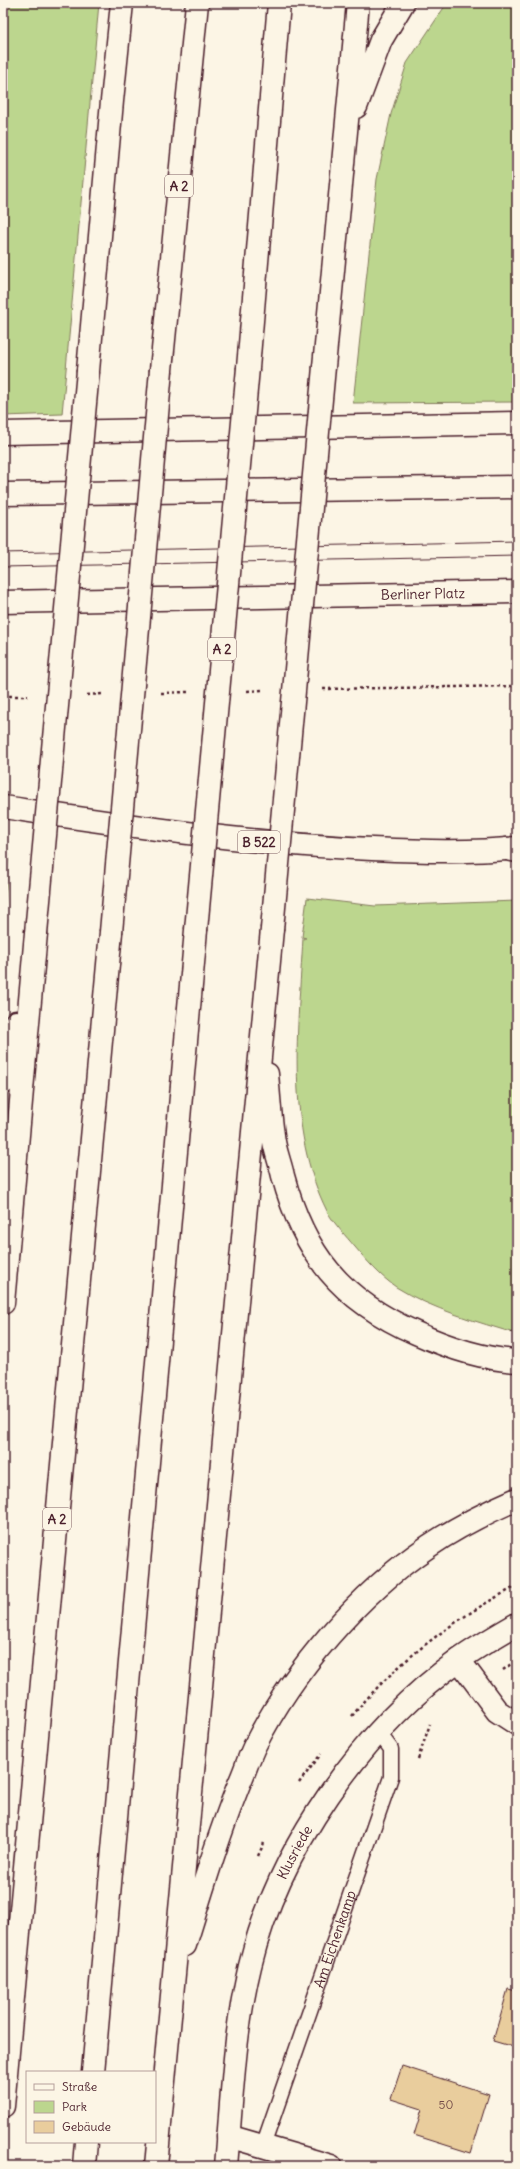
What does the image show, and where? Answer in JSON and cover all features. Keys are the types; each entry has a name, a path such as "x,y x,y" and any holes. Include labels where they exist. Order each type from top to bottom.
{"main road":[{"path":"109,3 112,101"},
{"path":"3,1303 122,3"},
{"name":"A 2","path":"3,2106 161,370 197,3"},
{"name":"A 2","path":"93,2071 248,368 278,3"},
{"path":"156,2166 358,3"},
{"path":"346,134 381,40 403,3"},
{"path":"3,433 517,423"},
{"path":"3,494 517,487"},
{"name":"Berliner Platz","path":"3,602 517,592"},
{"name":"B 522","path":"3,807 185,833 303,847 414,851 514,849"},
{"path":"3,1083 36,933"},
{"path":"263,1018 273,1136 292,1208 309,1245 344,1289 388,1321 444,1346 504,1360 517,1361"},
{"path":"172,1990 218,1836 255,1745 295,1679 337,1628 381,1584 429,1546 483,1514 517,1499"},
{"name":"Klusriede","path":"226,2166 239,2025 250,1965 266,1912 297,1847 329,1792 379,1733 415,1696 459,1660 517,1624"},
{"path":"459,1660 497,1711 517,1724"},
{"path":"228,2136 331,2166"},
{"path":"84,2166 86,2143"}],"lane":[{"name":"Am Eichenkamp","path":"263,2146 391,1777 391,1749 379,1733"}],"path":[{"path":"320,689 517,686"},
{"path":"241,691 265,690"},
{"path":"155,693 194,692"},
{"path":"84,695 108,694"},
{"path":"3,696 29,696"}],"green space":[{"path":"3,3 99,3 62,414 3,416"},
{"path":"447,3 517,3 517,402 353,403 377,179 391,114 407,63"},
{"path":"3,852 9,853 3,922"},
{"path":"307,898 375,906 517,901 517,1334 471,1320 439,1308 396,1287 369,1263 327,1211 314,1179 305,1146 297,1077 297,1042 303,938 306,938 302,937"}],"building":[{"path":"508,1989 517,1991 517,2048 493,2041"},
{"path":"402,2066 489,2094 471,2153 414,2135 422,2109 391,2099"}],"tram line":[{"path":"3,553 517,541"},
{"path":"3,567 517,556"}]}
